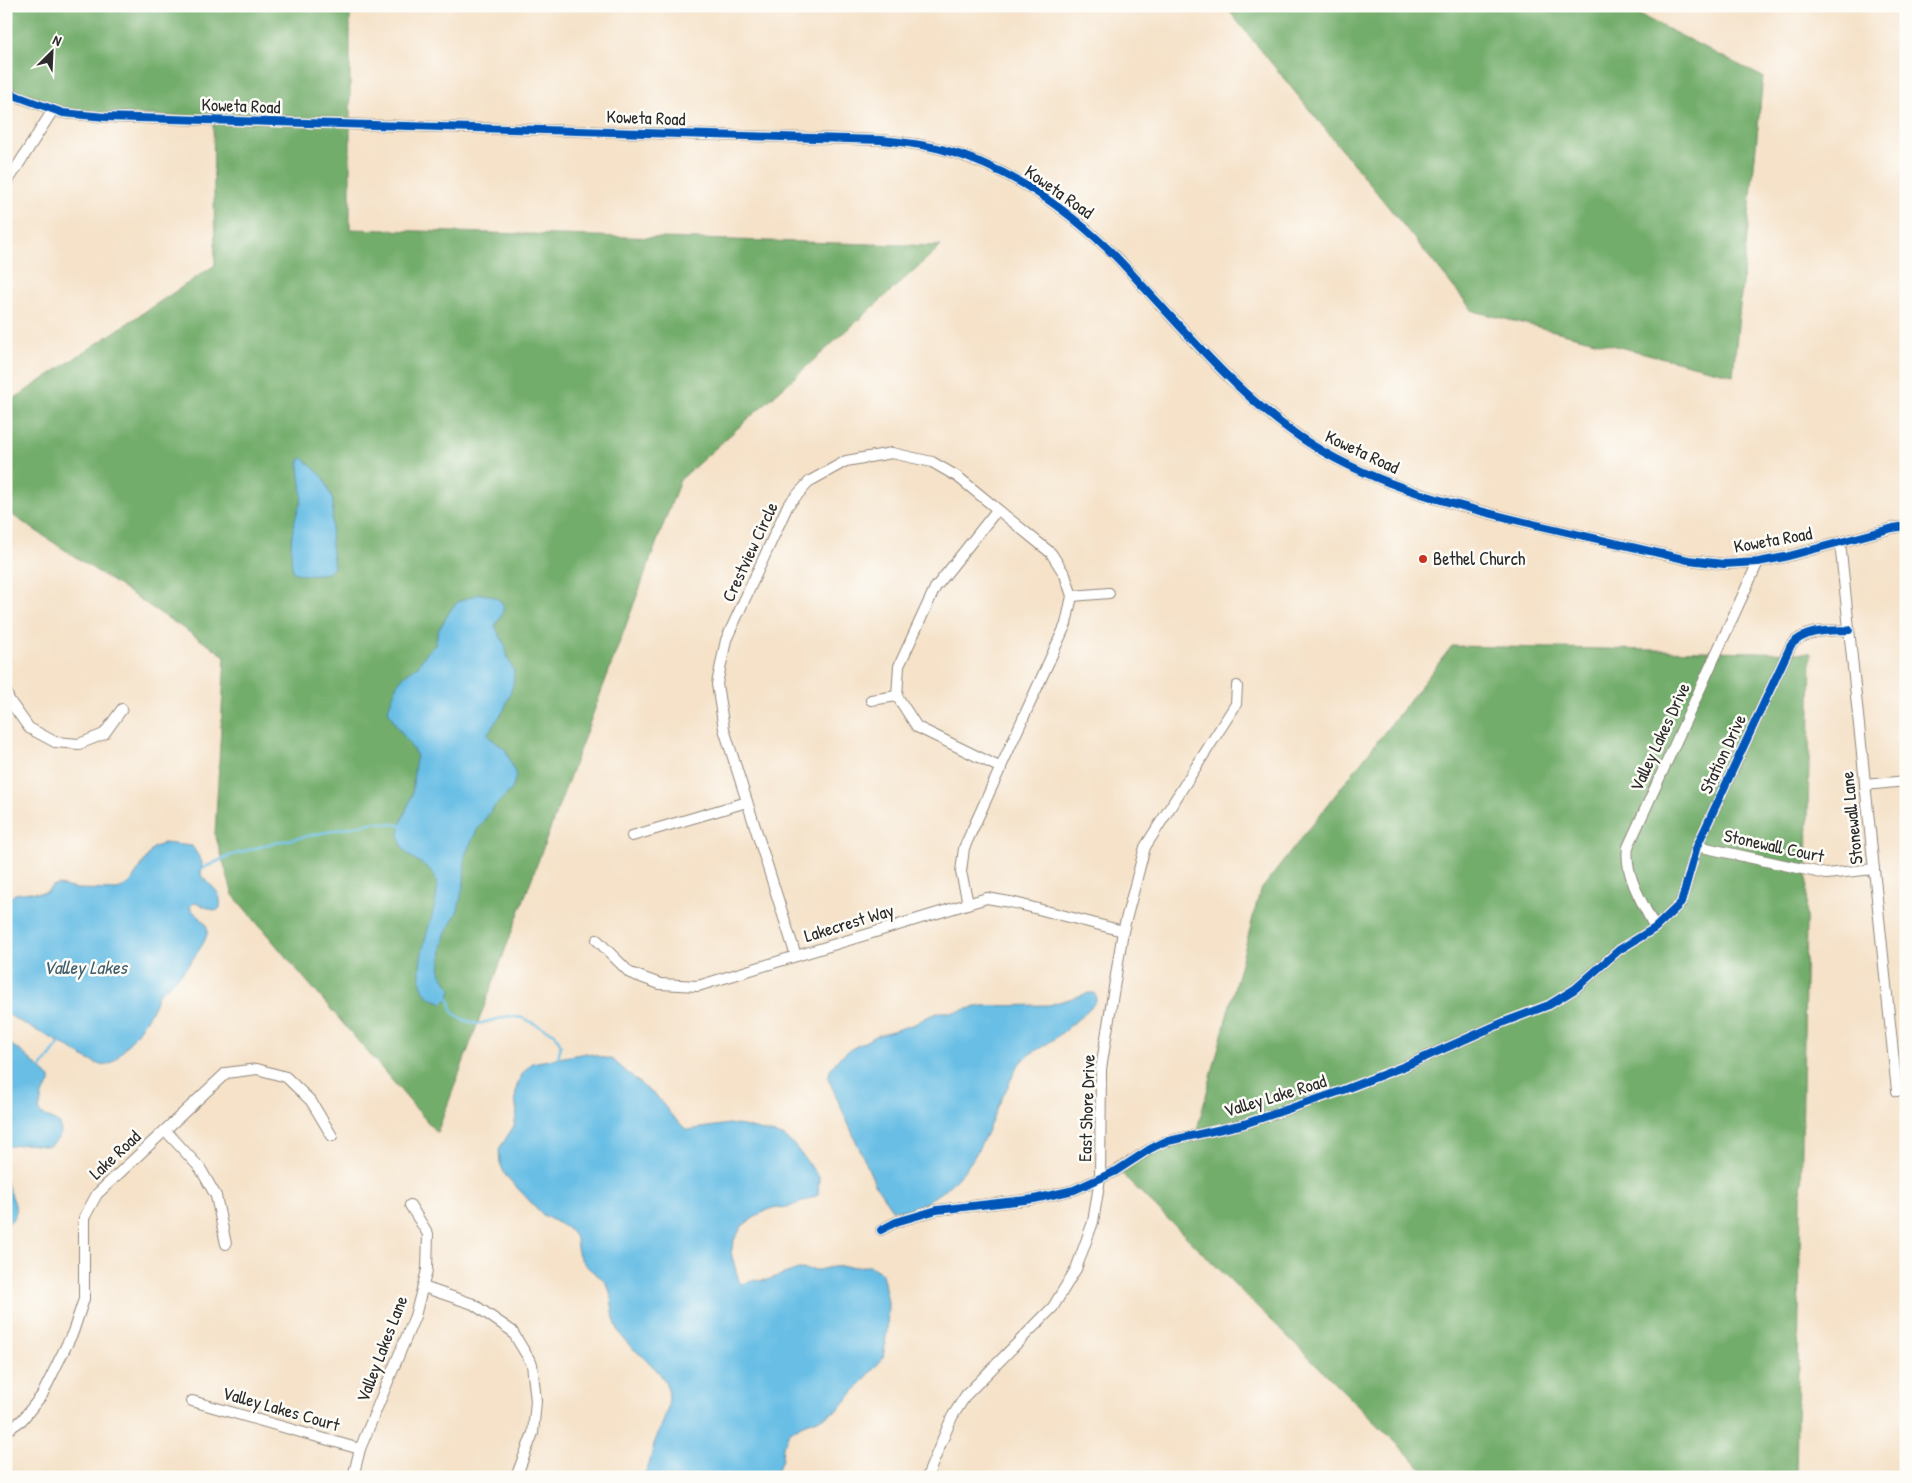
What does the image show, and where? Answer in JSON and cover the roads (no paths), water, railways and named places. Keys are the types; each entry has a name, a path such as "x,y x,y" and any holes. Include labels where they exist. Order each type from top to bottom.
{"street":[{"name":"Koweta Road","path":"6,91 19,98 63,113 105,117 881,140 913,143 974,160 1011,177 1044,196 1072,216 1110,250 1244,394 1289,430 1340,460 1406,489 1479,511 1688,560 1724,564 1758,562 1785,557 1906,526"},
{"path":"6,184 53,110"},
{"name":"Crestview Circle","path":"796,956 724,729 717,684 726,640 788,506 810,481 846,461 892,453 932,462 958,478 1051,553 1065,575 1072,596"},
{"path":"997,510 935,588 899,666 897,696 917,727 1001,768"},
{"name":"Stonewall Lane","path":"1840,542 1897,1091"},
{"name":"Valley Lakes Drive","path":"1655,928 1628,872 1626,859 1628,847 1758,562"},
{"path":"968,903 961,872 964,848 1066,624 1072,596 1109,593"},
{"name":"Station Drive","path":"1655,928 1681,903 1697,846 1791,646 1805,634 1820,631 1849,630"},
{"name":"East Shore Drive","path":"927,1477 952,1417 966,1395 1053,1308 1076,1269 1093,1222 1100,1179 1101,1069 1124,932 1145,847 1236,704 1237,686"},
{"path":"6,691 9,700 29,728 54,742 79,744 104,734 122,709"},
{"path":"871,700 897,696"},
{"path":"1865,785 1906,781"},
{"path":"632,836 747,802"},
{"name":"Stonewall Court","path":"1697,846 1826,874 1874,870"},
{"name":"Lakecrest Way","path":"597,940 630,974 660,984 698,986 987,898 1124,932"},
{"name":"Valley Lake Road","path":"881,1230 896,1222 937,1210 1034,1199 1074,1190 1100,1179 1164,1142 1244,1124 1338,1092 1405,1066 1504,1022 1549,1005 1575,989 1619,950 1655,928"},
{"name":"Lake Road","path":"6,1431 22,1420 42,1395 73,1332 84,1299 84,1218 97,1194 226,1073 257,1069 286,1077 311,1101 332,1136"},
{"path":"165,1130 200,1168 216,1196 226,1244"},
{"name":"Valley Lakes Lane","path":"353,1477 360,1449 415,1316 427,1270 428,1234 410,1205"},
{"path":"423,1287 473,1304 512,1331 532,1364 536,1401 533,1433 516,1477"},
{"name":"Valley Lakes Court","path":"192,1401 360,1449"}],"water":[{"path":"303,458 324,478 333,501 331,544 334,567 329,573 304,575 293,572 291,542 301,502 302,491 299,464 300,459"},
{"path":"478,594 487,595 499,600 503,607 502,615 495,626 505,645 508,659 514,671 513,685 504,710 488,733 489,737 506,750 516,776 512,789 493,808 477,830 465,855 464,882 458,910 445,934 442,948 440,972 451,989 449,998 443,1003 432,999 424,990 420,978 423,947 436,901 436,881 429,869 408,854 403,848 399,834 412,794 417,756 388,710 397,684 406,674 418,666 435,645 438,631 452,608 458,602"},
{"name":"Valley Lakes","path":"164,843 192,846 202,862 201,875 215,889 219,897 220,908 216,911 195,903 192,904 190,907 205,922 207,934 205,939 197,953 180,974 159,993 144,1023 112,1063 101,1065 95,1063 6,1013 6,902 15,894 47,892 52,886 58,885 77,889 118,890 130,883 153,848"},
{"path":"1094,993 1097,998 1094,1004 1062,1033 1027,1056 1018,1065 980,1147 962,1173 950,1185 919,1207 910,1210 892,1209 876,1186 828,1078 831,1068 840,1057 876,1036 915,1024 940,1012 954,1012 981,1006 1049,1005"},
{"path":"6,1041 23,1053 50,1078 50,1083 42,1095 39,1111 60,1124 61,1133 58,1139 51,1145 24,1144 6,1147"},
{"path":"586,1053 613,1060 655,1094 672,1116 687,1130 729,1124 783,1136 794,1145 819,1177 818,1195 787,1208 776,1207 763,1212 743,1225 734,1240 731,1253 739,1281 742,1284 756,1280 767,1280 798,1269 818,1270 831,1267 870,1266 882,1273 888,1303 883,1358 839,1409 801,1425 789,1433 783,1446 782,1459 775,1477 642,1477 648,1467 667,1409 669,1400 665,1382 652,1365 629,1345 622,1336 614,1320 609,1288 604,1280 581,1260 576,1238 567,1228 543,1215 505,1175 500,1163 499,1149 514,1126 517,1112 515,1099 517,1085 523,1073 532,1063"},
{"path":"6,1182 16,1210 15,1216 6,1224"}],"waterway":[{"path":"203,868 229,856 269,844 375,822 400,825"},
{"path":"449,998 453,1013 464,1020 478,1024 509,1016 523,1018 555,1034 561,1045 558,1058"},
{"path":"40,1069 60,1043"}],"place":[{"name":"Bethel Church","path":"1423,559"}]}
